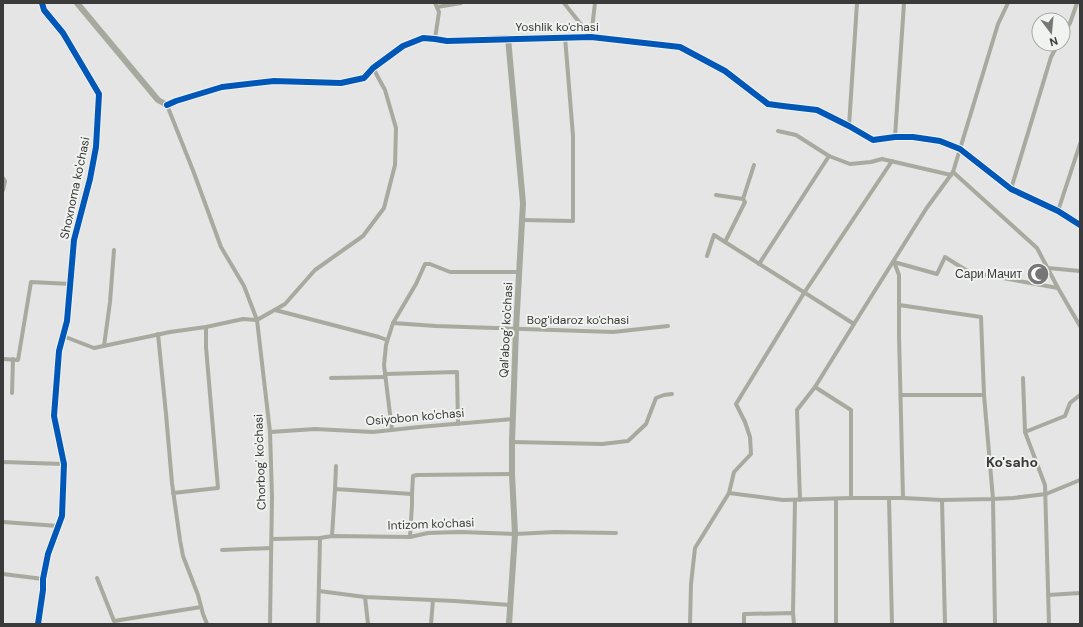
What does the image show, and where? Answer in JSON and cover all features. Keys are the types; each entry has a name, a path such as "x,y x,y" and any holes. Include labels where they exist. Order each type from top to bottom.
{"street":[{"name":"Shoxnoma ko'chasi","path":"38,624 43,590 43,579 48,554 62,516 64,464 54,416 59,351 67,321 74,240 90,179 96,146 99,94 63,33 44,10 42,3"},
{"path":"77,3 158,100 168,105"},
{"path":"435,38 439,12 436,5 461,3"},
{"path":"564,3 591,36"},
{"path":"591,36 595,3"},
{"path":"849,126 857,3"},
{"path":"895,137 904,3"},
{"path":"800,500 797,410 815,387 926,209 952,173 998,24 1008,3"},
{"path":"1071,19 1077,3"},
{"name":"Yoshlik ko'chasi","path":"168,105 176,101 222,87 274,81 341,83 364,78 373,68 403,46 423,38 435,38 447,41 591,36 680,47 725,71 768,104 817,110 873,140 895,137 913,137 940,141 960,149 1011,189 1058,211 1080,225"},
{"path":"522,220 573,221 572,136 566,37"},
{"name":"Qal'abog' ko'chasi","path":"508,38 523,203 512,442 512,474 516,534 509,624"},
{"path":"1011,189 1054,52"},
{"path":"63,336 94,348 158,334 206,327 243,319 257,320 285,304 314,270 363,236 384,208 395,164 396,128 384,90 373,68"},
{"name":"Сhorbog' ko'chasi","path":"168,105 222,247 244,286 257,320 270,432 272,496 270,624"},
{"path":"778,131 796,135 829,156 850,164 871,162 882,159 952,173 1037,248 1080,326"},
{"path":"1058,211 1080,144"},
{"path":"759,264 829,156"},
{"path":"690,624 691,584 696,548 729,493 734,472 751,454 750,437 745,422 736,404 804,293 892,161"},
{"path":"725,242 745,202 743,199 754,165"},
{"path":"3,178 5,181 3,190"},
{"path":"716,195 743,199"},
{"path":"707,256 714,235 854,324"},
{"path":"104,346 110,302 114,250"},
{"path":"894,262 937,274 945,257 969,272 1058,288"},
{"path":"894,262 899,275 903,498"},
{"path":"392,430 384,365 387,340 393,323 416,284 425,264 430,264 450,272 520,272"},
{"path":"1048,268 1080,271"},
{"path":"3,359 18,360 30,282 71,284"},
{"path":"899,305 981,318 984,395 993,500 995,624"},
{"path":"275,310 380,336 387,340"},
{"name":"Bog'idaroz ko'chasi","path":"393,323 436,326 614,332 668,326"},
{"path":"173,493 218,488 206,347 206,327"},
{"path":"158,334 173,493 183,556 207,624"},
{"path":"12,394 13,359"},
{"path":"331,378 457,372 458,424"},
{"path":"1023,378 1025,432 1045,485 1046,494 1049,624"},
{"path":"815,387 851,410 851,498"},
{"path":"512,442 602,444 628,441 646,424 656,398 672,394"},
{"path":"901,395 984,395"},
{"path":"1025,432 1065,416 1070,403 1080,395"},
{"name":"Osiyobon ko'chasi","path":"270,432 315,429 373,432 514,419"},
{"path":"3,462 64,464"},
{"path":"332,536 336,466"},
{"path":"410,537 413,476 512,474"},
{"path":"729,493 769,499 795,500 851,498 993,500 1046,494 1080,480"},
{"path":"335,489 412,494"},
{"path":"889,498 892,624"},
{"path":"836,499 836,624"},
{"path":"794,624 795,500"},
{"path":"942,500 945,624"},
{"path":"3,522 58,526"},
{"name":"Intizom ko'chasi","path":"272,539 320,538 332,536 410,537 428,533 444,532 516,534 556,532 616,533"},
{"path":"318,624 320,538"},
{"path":"222,550 271,548"},
{"path":"3,574 43,579"},
{"path":"97,578 115,622 201,607"},
{"path":"319,591 365,597 510,605"},
{"path":"1048,595 1080,593"},
{"path":"365,597 368,624"},
{"path":"431,624 433,600"},
{"path":"744,624 744,614 793,613"}],"cycle path":[{"path":"38,624 43,590 43,579 48,554 62,516 64,464 54,416 59,351 67,321 74,240 90,179 96,147 99,94 63,33 44,10 42,3"},
{"path":"167,105 222,87 274,81 341,83 364,78 373,68 403,46 423,38 447,41 591,37 680,47 725,71 768,104 817,110 873,140 895,137 913,137 940,141 960,149 1011,189 1058,211 1080,225"}],"place":[{"name":"Сари Мачит","path":"1038,274"}],"district":[{"name":"Ko'saho","path":"1012,462"}]}
